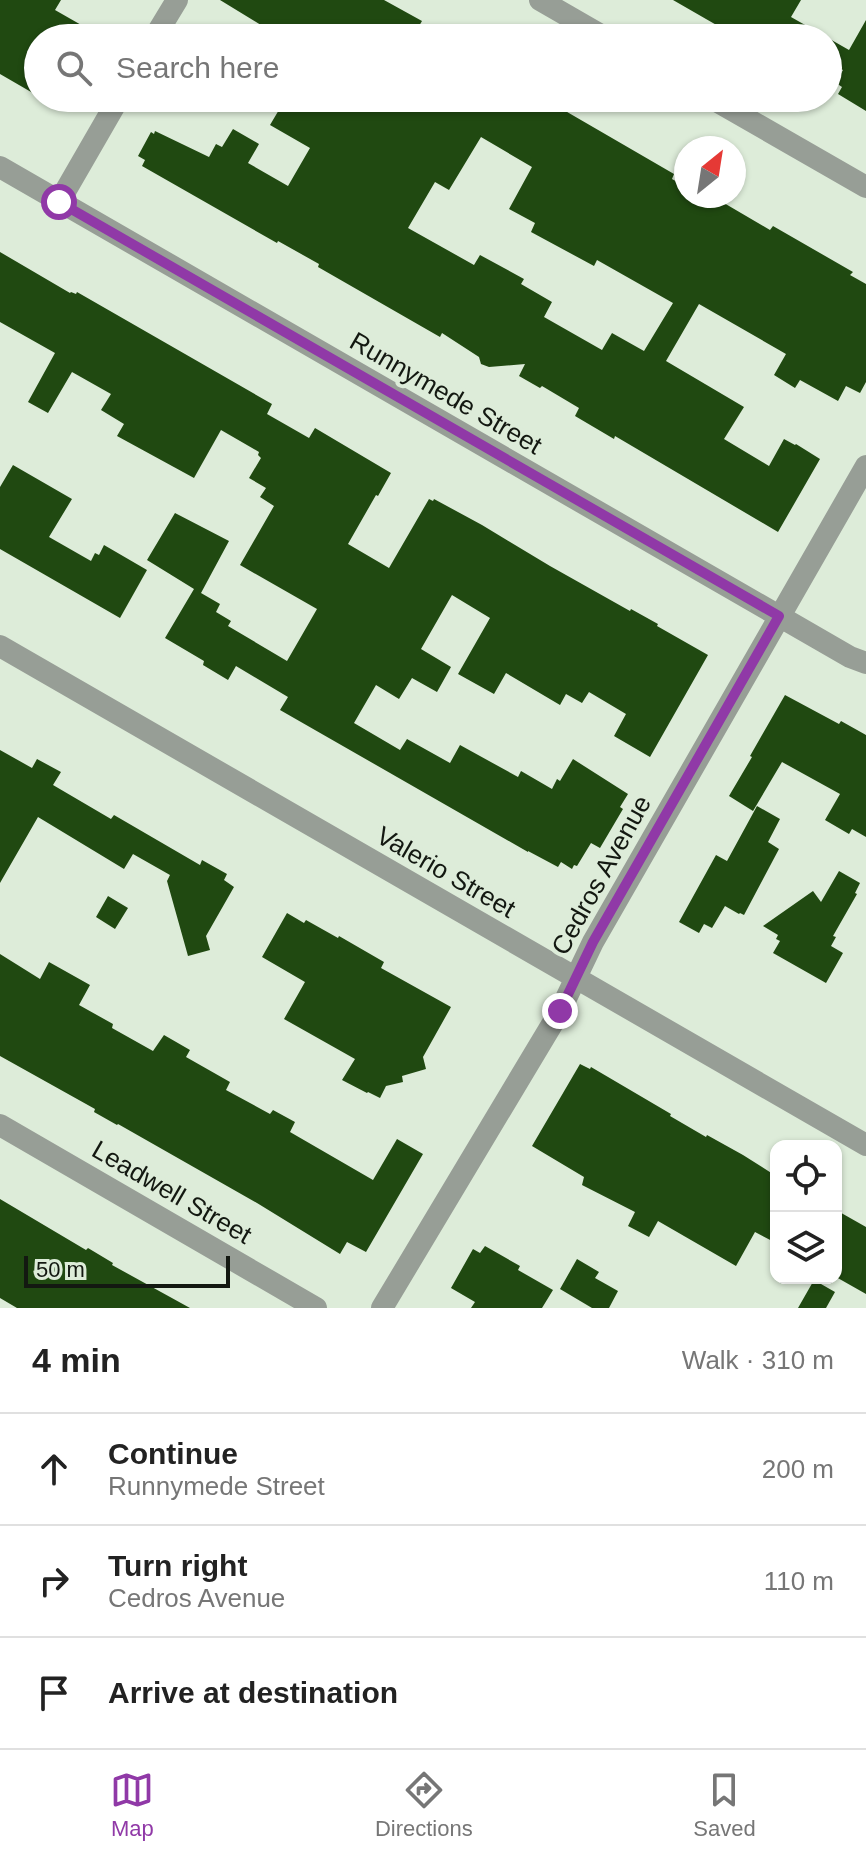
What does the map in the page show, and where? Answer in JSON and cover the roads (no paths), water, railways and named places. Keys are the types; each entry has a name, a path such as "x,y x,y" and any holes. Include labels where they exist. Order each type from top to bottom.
{"street":[{"path":"162,24 177,0"},
{"path":"540,0 582,24"},
{"path":"59,202 111,112"},
{"path":"735,112 866,187"},
{"name":"Runnymede Street","path":"0,167 850,657 866,663"},
{"name":"Cedros Avenue","path":"382,1308 560,1011 593,942 866,466"},
{"name":"Valerio Street","path":"0,646 866,1145"},
{"name":"Leadwell Street","path":"0,1125 316,1308"}]}
